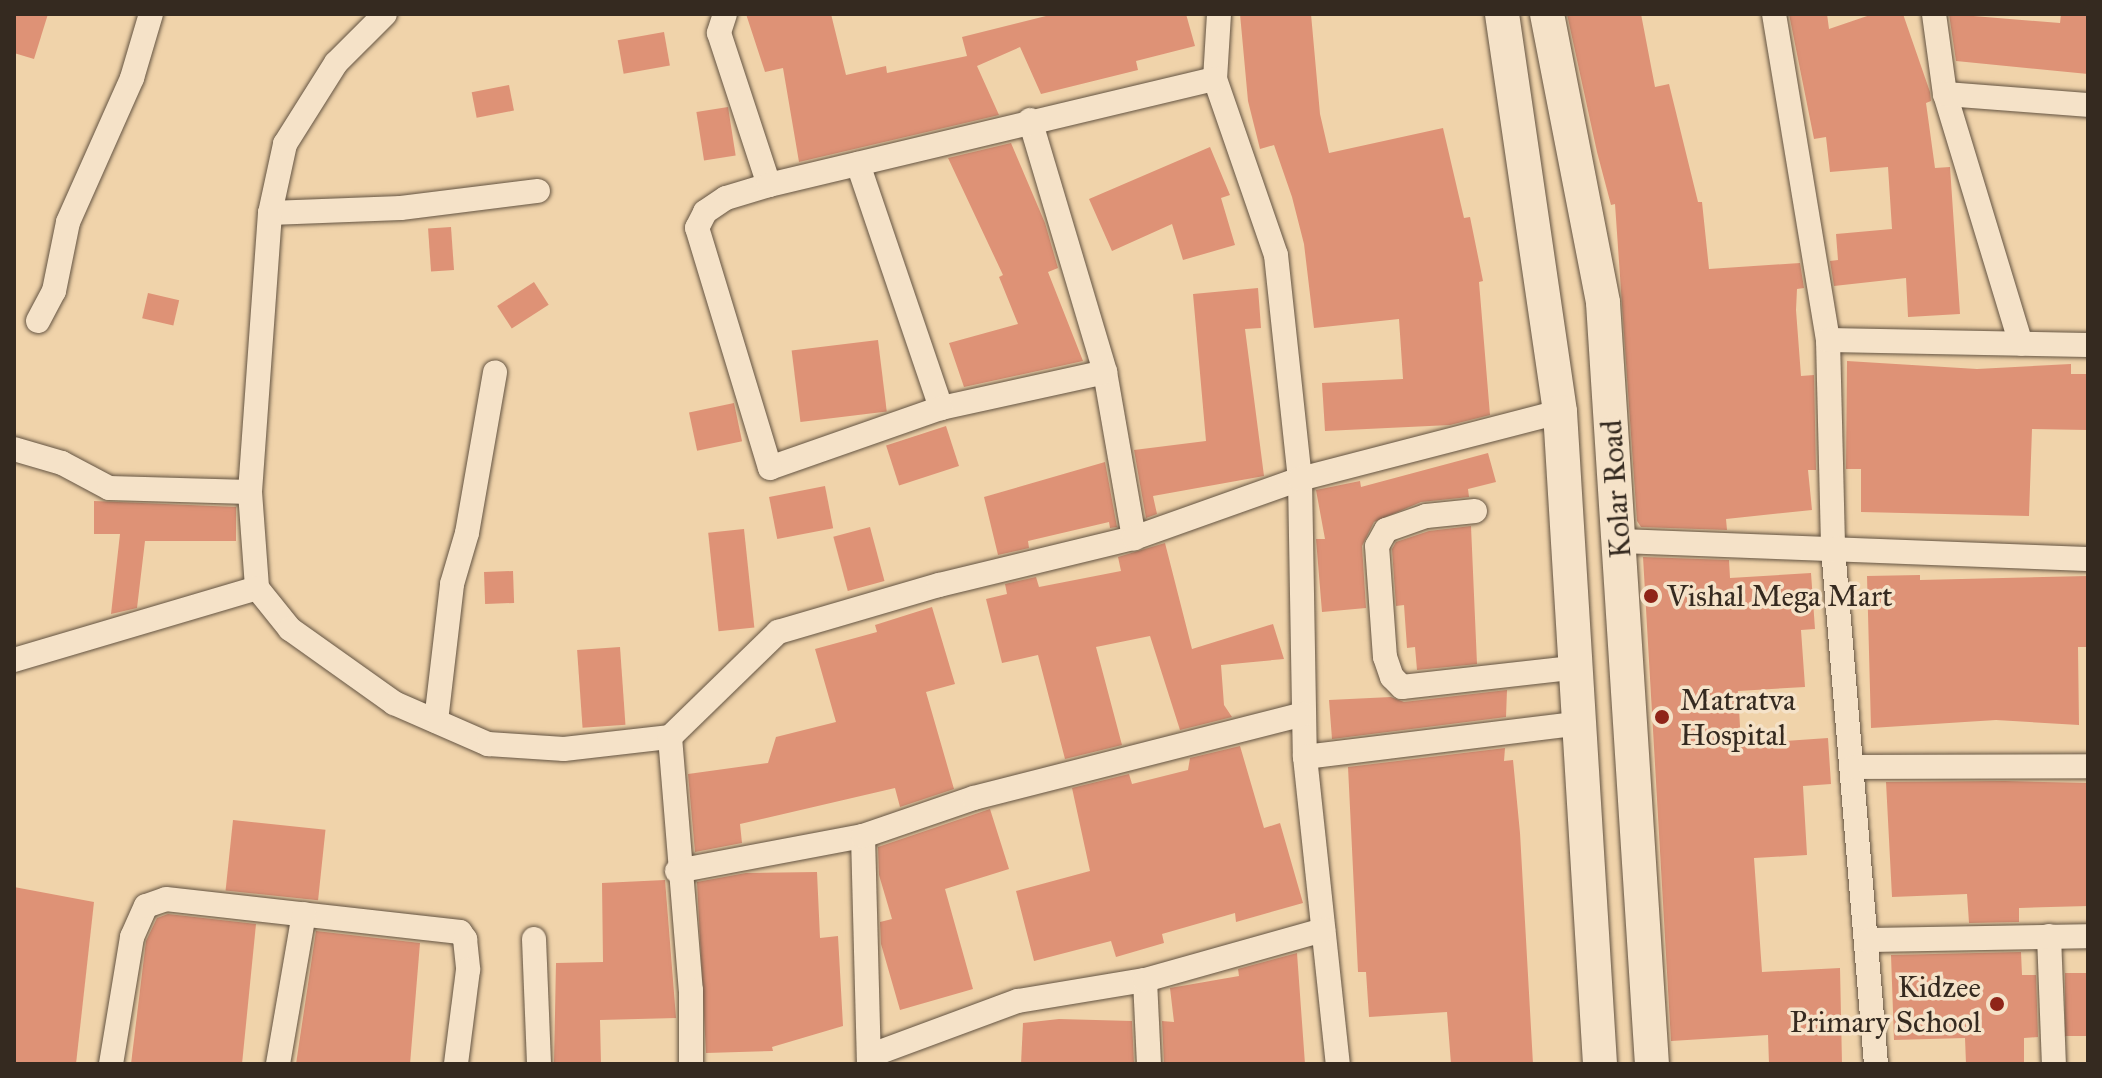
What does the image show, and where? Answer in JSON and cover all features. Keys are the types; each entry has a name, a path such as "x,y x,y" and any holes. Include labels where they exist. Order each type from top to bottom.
{"main road":[{"name":"Kolar Road","path":"1502,14 1560,412 1575,724 1600,1064"},
{"name":"Kolar Road","path":"1547,14 1603,303 1652,1064"}],"street":[{"path":"38,321 54,291 68,222 132,78 151,14"},
{"path":"385,14 336,63 285,144 270,213 250,492 257,588 290,629 394,703 488,744 564,749 670,737 778,632 939,585 1134,538 1300,479 1560,412"},
{"path":"725,14 719,33 769,185"},
{"path":"1219,14 1215,79 1276,255 1300,479 1305,757 1338,1064"},
{"path":"1774,14 1828,340 1833,548 1854,767 1876,1064"},
{"path":"1934,14 1945,94 2021,344"},
{"path":"1105,372 941,408 770,468 697,228 705,212 726,198 769,185 1030,120 1215,79"},
{"path":"1945,94 2088,105"},
{"path":"1030,120 1105,372 1134,538"},
{"path":"858,164 941,408"},
{"path":"270,213 401,208 538,191"},
{"path":"1828,340 2088,345"},
{"path":"436,721 452,584 467,533 495,372"},
{"path":"14,449 62,463 109,488 250,492"},
{"path":"1475,511 1426,516 1400,525 1386,530 1377,546 1385,657 1392,677 1402,687 1572,668"},
{"path":"1620,541 2088,559"},
{"path":"14,660 257,588"},
{"path":"677,871 863,836 974,798 1303,714"},
{"path":"1305,757 1575,724"},
{"path":"670,737 677,871 691,990 691,1064"},
{"path":"1854,767 2088,766"},
{"path":"863,836 869,1060 1018,1001 1145,980 1323,930"},
{"path":"111,1064 132,937 146,906 166,899 460,932 465,939 468,970 456,1064"},
{"path":"278,1064 304,914"},
{"path":"2049,936 2054,1064"},
{"path":"1868,940 2088,936"},
{"path":"534,939 539,1064"},
{"path":"1145,980 1149,1064"}],"building":[{"path":"14,14 48,14 34,59 14,53"},
{"path":"746,14 831,14 846,75 886,66 887,73 967,56 962,37 1054,14 1186,14 1195,46 1136,61 1138,70 1041,94 1020,47 977,66 999,115 799,162 783,68 765,72"},
{"path":"1240,14 1311,14 1320,114 1329,153 1443,128 1464,218 1470,217 1483,281 1479,282 1490,415 1450,425 1325,431 1322,383 1403,379 1399,319 1314,328 1304,244 1292,197 1274,145 1260,149 1248,101"},
{"path":"1567,14 1641,14 1655,87 1669,84 1698,202 1702,202 1709,269 1800,263 1804,288 1797,289 1796,310 1801,376 1814,375 1816,470 1808,470 1812,510 1726,519 1727,530 1641,527 1637,521 1615,204 1611,205 1597,152"},
{"path":"1789,14 1827,14 1829,29 1873,14 1903,14 1930,92 1931,101 1926,103 1935,168 1950,167 1960,314 1908,317 1906,278 1834,286 1830,261 1838,260 1836,234 1892,229 1888,167 1830,172 1826,137 1814,139"},
{"path":"1949,14 2060,23 2061,14 2088,16 2088,74 1956,61"},
{"path":"664,32 670,65 624,74 618,40"},
{"path":"509,85 514,111 477,118 472,92"},
{"path":"728,107 736,155 704,160 696,112"},
{"path":"1011,143 1045,223 1058,268 1048,272 1083,361 964,387 949,343 1018,324 999,277 1003,275 948,158"},
{"path":"1210,147 1230,195 1221,198 1235,245 1183,260 1172,224 1112,251 1089,199"},
{"path":"451,227 454,270 431,271 428,229"},
{"path":"534,282 549,305 512,329 497,306"},
{"path":"1258,288 1261,328 1245,329 1264,476 1153,496 1157,514 1146,518 1134,450 1206,441 1193,294"},
{"path":"148,293 179,300 173,326 142,318"},
{"path":"878,340 887,411 800,422 792,351"},
{"path":"1847,361 1977,369 2071,364 2071,374 2088,374 2088,430 2032,429 2029,516 1861,512 1861,469 1846,469"},
{"path":"734,403 742,441 697,451 689,413"},
{"path":"946,426 959,466 899,485 886,445"},
{"path":"1488,453 1496,482 1468,489 1469,497 1421,502 1374,522 1362,546 1366,608 1322,612 1316,539 1325,539 1316,490 1360,481 1361,487"},
{"path":"1105,462 1117,527 1110,528 1109,522 1028,541 1029,548 998,555 984,497"},
{"path":"825,486 833,528 777,539 769,497"},
{"path":"94,501 236,507 236,541 145,541 137,608 111,614 120,534 94,534"},
{"path":"1471,526 1477,664 1417,670 1415,647 1407,648 1404,605 1396,606 1392,549 1396,542 1429,531"},
{"path":"870,527 884,581 848,591 833,537"},
{"path":"744,529 754,627 719,631 708,533"},
{"path":"1165,543 1192,649 1273,624 1284,659 1221,665 1224,705 1232,717 1180,730 1150,636 1096,647 1122,745 1065,759 1038,655 1002,663 986,599 1007,594 1005,584 1036,577 1039,587 1121,571 1118,557"},
{"path":"1643,557 1729,560 1730,578 1811,573 1815,629 1801,630 1805,687 1738,691 1741,744 1828,738 1831,784 1803,786 1807,855 1754,858 1762,972 1840,968 1842,1064 1769,1064 1768,1035 1671,1041"},
{"path":"513,571 514,603 485,604 484,572"},
{"path":"1920,575 1920,580 2088,576 2088,647 2078,647 2079,725 1996,720 1871,728 1867,576"},
{"path":"932,607 955,684 926,692 954,789 900,807 895,788 740,824 742,843 695,852 688,774 768,763 776,737 836,722 815,649 877,632 875,625"},
{"path":"620,647 625,725 583,728 577,650"},
{"path":"1507,690 1506,717 1332,739 1329,700 1391,697 1404,702"},
{"path":"1240,746 1264,828 1280,823 1303,903 1236,922 1235,913 1162,934 1164,943 1116,957 1111,941 1034,961 1016,891 1090,871 1072,788 1129,774 1132,784 1188,770 1190,758"},
{"path":"1505,748 1504,761 1513,760 1520,833 1533,1064 1451,1064 1447,1012 1369,1017 1366,972 1358,972 1348,767"},
{"path":"1886,782 2088,783 2088,906 2019,908 2019,922 1969,923 1967,894 1892,897"},
{"path":"990,809 1009,869 945,889 973,989 900,1010 881,944 880,922 892,919 879,875 878,847"},
{"path":"233,820 325,830 318,900 226,891"},
{"path":"817,872 820,938 838,936 843,1026 772,1047 773,1051 706,1053 697,882 746,873"},
{"path":"665,880 676,1018 600,1020 601,1064 554,1064 556,963 603,962 602,883"},
{"path":"14,887 94,902 76,1064 14,1062"},
{"path":"168,914 256,924 242,1064 131,1064 146,941 157,918"},
{"path":"316,931 420,943 410,1064 296,1064"},
{"path":"2021,952 2022,975 2036,975 2038,1037 2024,1038 2024,1064 1966,1064 1965,1038 1894,1040 1891,955"},
{"path":"1297,953 1305,1064 1164,1064 1162,1021 1174,1022 1170,988 1239,976 1238,969"},
{"path":"2065,973 2088,973 2088,1036 2065,1036"},
{"path":"1059,1019 1132,1021 1134,1064 1021,1064 1023,1023"}],"place":[{"name":"Vishal Mega Mart","path":"1651,596"},
{"name":"Matratva Hospital","path":"1662,717"},
{"name":"Kidzee Primary School","path":"1997,1004"}]}
